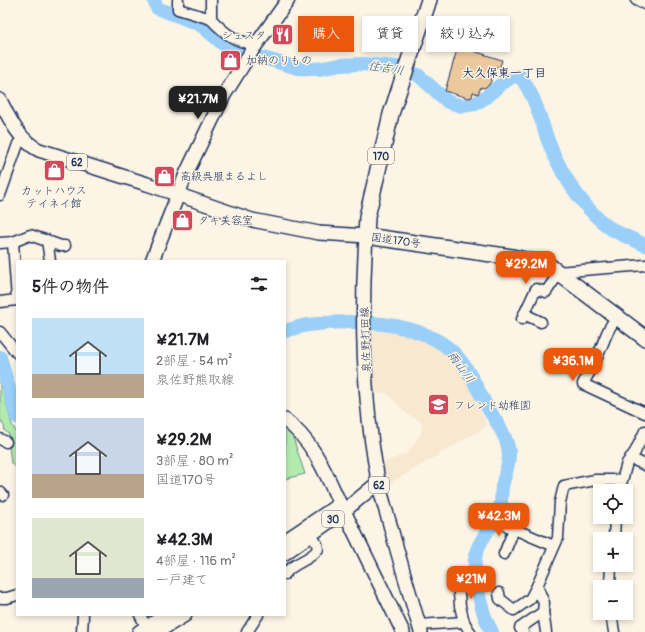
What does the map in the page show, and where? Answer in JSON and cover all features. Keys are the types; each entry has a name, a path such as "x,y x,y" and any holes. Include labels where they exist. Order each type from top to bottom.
{"highway":[{"name":"国道170号","path":"429,0 391,114 367,217 366,236 548,265 645,338"}],"main road":[{"path":"152,260 177,195 216,110 245,60 288,0"},
{"name":"62","path":"0,100 12,124 29,145 39,150 260,222 319,233 366,236"},
{"name":"泉佐野打田線","path":"366,236 363,334 370,429 378,482 420,628"},
{"path":"286,421 306,440 314,451 403,632"},
{"name":"30","path":"286,540 342,507 378,482"},
{"name":"30","path":"286,551 311,535 342,507"},
{"path":"148,631 165,616"},
{"path":"148,631 183,616"}],"street":[{"path":"178,0 178,9 211,19 223,32 254,47"},
{"path":"211,0 211,19"},
{"path":"636,0 645,4"},
{"path":"0,192 18,144 23,138"},
{"path":"0,243 13,242 30,235 60,246 64,246"},
{"path":"47,240 50,260"},
{"path":"13,242 16,286"},
{"path":"541,322 523,317 536,289 546,292 558,272 645,265"},
{"path":"0,302 16,300"},
{"path":"617,318 613,321 604,338 598,355 583,384 645,413"},
{"path":"0,332 13,340"},
{"path":"620,484 630,458 635,452 645,431"},
{"path":"630,458 645,465"},
{"path":"499,593 500,599 514,610 530,599 558,538 560,502 564,486 595,480 621,480"},
{"path":"504,554 511,528 554,546"},
{"path":"286,572 289,568 315,554 318,549 317,544 311,535"},
{"path":"458,580 460,606 464,622 470,632"},
{"path":"537,586 544,603 543,612 546,632"},
{"path":"0,598 16,595"},
{"path":"523,632 520,628 543,612"},
{"path":"82,632 83,616"},
{"path":"140,616 148,631"},
{"path":"247,632 257,616"},
{"path":"612,620 614,632"},
{"path":"420,628 464,622"}],"shaded area":[{"name":"フレンド幼稚園","path":"371,331 410,334 436,346 453,361 471,390 487,426 387,485 383,463 408,453 421,433 422,422 407,414 386,392 374,395"}],"green space":[{"path":"0,379 12,425 16,431 16,467 11,463 9,446 11,441 8,437 9,434 5,431 0,419"},
{"path":"286,429 291,432 305,474 286,479"}],"building":[{"path":"456,52 477,52 502,60 500,67 495,67 489,85 484,88 481,87 478,94 473,92 472,97 468,98 445,91"}],"waterway":[{"name":"住吉川","path":"154,0 157,8 196,23 224,45 235,50 298,68 318,69 340,65 362,64 397,67 418,75 448,102 462,106 475,104 512,77 520,76 533,98 552,150 564,174 579,197 597,217 611,229 645,245"},
{"name":"雨山川","path":"286,331 308,325 326,323 345,322 386,324 406,328 424,334 441,343 455,354 464,365 504,435 509,455 502,487 500,508 497,516 479,545 475,558 478,592 484,615 492,632"},
{"name":"雨山川","path":"0,357 16,413"}],"place":[{"name":"シェスタ","path":"282,35"},
{"name":"加納のりもの","path":"231,60"},
{"name":"カットハウス テイネイ館","path":"54,170"},
{"name":"高級呉服まるよし","path":"165,176"},
{"name":"タキ美容室","path":"183,220"},
{"name":"フレンド幼稚園","path":"438,405"}],"district":[{"name":"大久保東一丁目","path":"504,73"}]}
